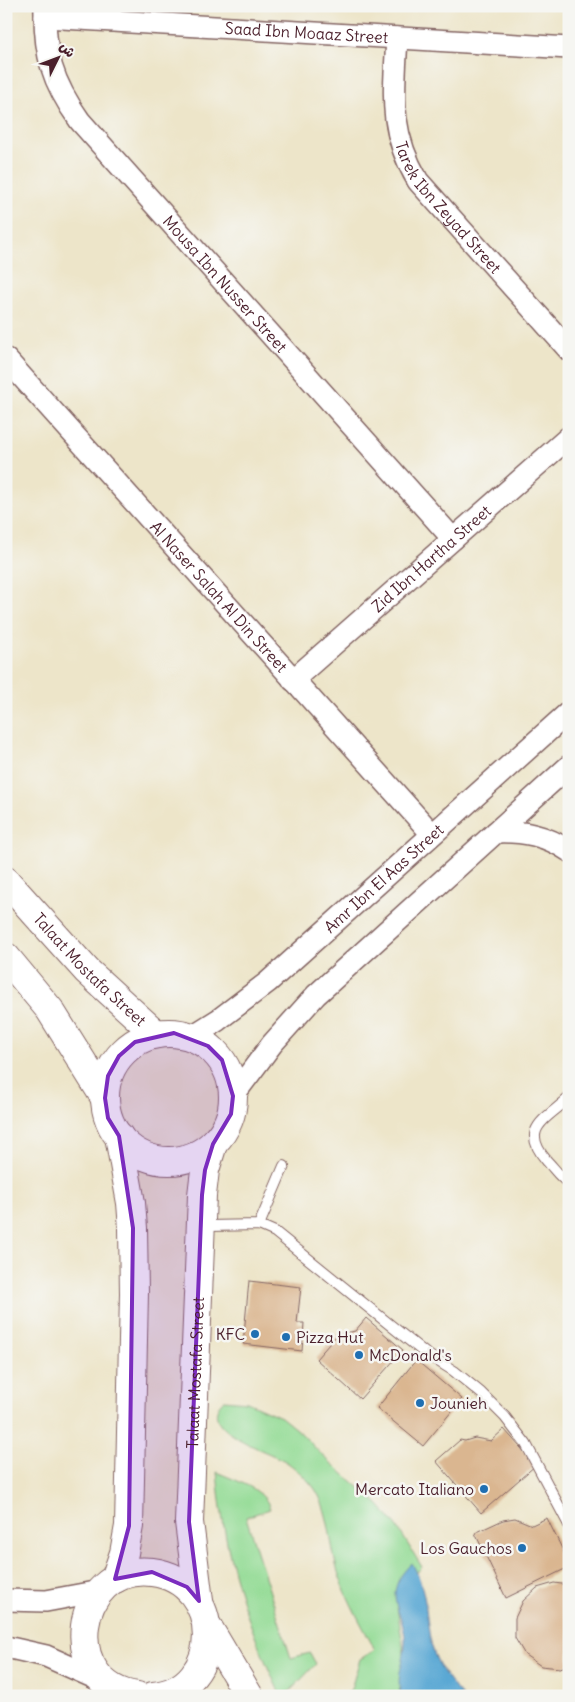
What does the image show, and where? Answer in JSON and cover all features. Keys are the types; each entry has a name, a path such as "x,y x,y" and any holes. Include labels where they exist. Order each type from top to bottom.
{"street":[{"name":"Saad Ibn Moaaz Street","path":"45,12 397,38 569,48"},
{"name":"Mousa Ibn Nusser Street","path":"45,12 46,46 52,73 64,98 80,121 453,539"},
{"name":"Tarek Ibn Zeyad Street","path":"397,38 394,108 397,134 405,158 418,181 569,350"},
{"name":"Al Naser Salah Al Din Street","path":"6,359 432,834"},
{"name":"Zid Ibn Hartha Street","path":"293,680 569,437"},
{"name":"Amr Ibn El Aas Street","path":"191,1037 218,1020 268,982 569,712"},
{"path":"233,1096 272,1044 316,995 569,766"},
{"path":"496,832 518,831 539,835 558,843 569,851"},
{"name":"Talaat Mostafa Street","path":"6,881 86,971 156,1034"},
{"path":"6,957 50,1010 105,1098"},
{"path":"174,1033 191,1037 208,1046 222,1060 230,1077 233,1096 231,1114 224,1130 213,1144 195,1156 175,1161 154,1159 134,1151 119,1136 108,1118 105,1098 108,1076 119,1056 136,1042 156,1034 174,1033"},
{"path":"108,1684 93,1668 85,1649 83,1628 88,1608 108,1585 124,1553 129,1526 134,1293 131,1203 119,1136"},
{"name":"Talaat Mostafa Street","path":"199,1602 189,1522 204,1170 213,1144"},
{"path":"6,1600 46,1601 108,1585 133,1573 152,1572 170,1577 186,1587 199,1602 208,1627 248,1696"},
{"path":"153,1696 178,1688 192,1677 202,1662 207,1645 208,1627"},
{"path":"6,1647 46,1656 119,1690 137,1696"}],"lane":[{"path":"569,1098 535,1129 533,1139 536,1148 569,1183"},
{"path":"259,1225 284,1166"},
{"path":"202,1221 208,1226 259,1225 275,1232 425,1353 454,1371 481,1393 505,1417 526,1444 569,1525"}],"highlighted area":[{"path":"174,1033 208,1046 222,1060 233,1096 231,1114 213,1144 205,1170 202,1195 189,1522 199,1601 187,1587 152,1572 115,1579 129,1526 133,1228 119,1136 108,1118 105,1098 108,1076 119,1056 135,1042"}],"green space":[{"path":"224,1400 247,1402 281,1417 302,1434 322,1455 378,1504 396,1525 422,1567 399,1592 397,1607 405,1659 399,1696 344,1696 351,1689 360,1659 375,1650 352,1606 336,1567 326,1516 318,1493 302,1475 285,1461 250,1445 225,1429 218,1420 217,1410"},
{"path":"217,1472 256,1490 267,1502 270,1509 246,1517 291,1658 310,1653 316,1664 285,1696 281,1696 268,1668 238,1587 225,1532"}],"water":[{"path":"412,1563 423,1591 430,1638 438,1662 446,1676 462,1696 401,1696 399,1681 405,1650 405,1636 396,1605 395,1593 399,1580"}],"building":[{"path":"249,1281 301,1287 297,1323 304,1323 302,1351 243,1344"},
{"name":"McDonald's","path":"366,1318 403,1350 360,1399 316,1359 337,1335 355,1331"},
{"name":"Jounieh","path":"416,1360 462,1399 423,1446 377,1408"},
{"name":"Mercato Italiano","path":"504,1429 536,1465 481,1513 436,1461 460,1440 465,1441 475,1438 491,1441"},
{"name":"Los Gauchos","path":"515,1518 532,1525 547,1518 569,1563 569,1567 506,1598 475,1533 503,1520"},
{"path":"554,1583 569,1585 569,1665 560,1668 541,1666 525,1655 515,1638 515,1618 523,1601 537,1588"}],"place":[{"name":"KFC","path":"255,1334"},
{"name":"Pizza Hut","path":"286,1337"},
{"name":"McDonald's","path":"359,1355"},
{"name":"Jounieh","path":"420,1403"},
{"name":"Mercato Italiano","path":"484,1489"},
{"name":"Los Gauchos","path":"522,1548"}]}
